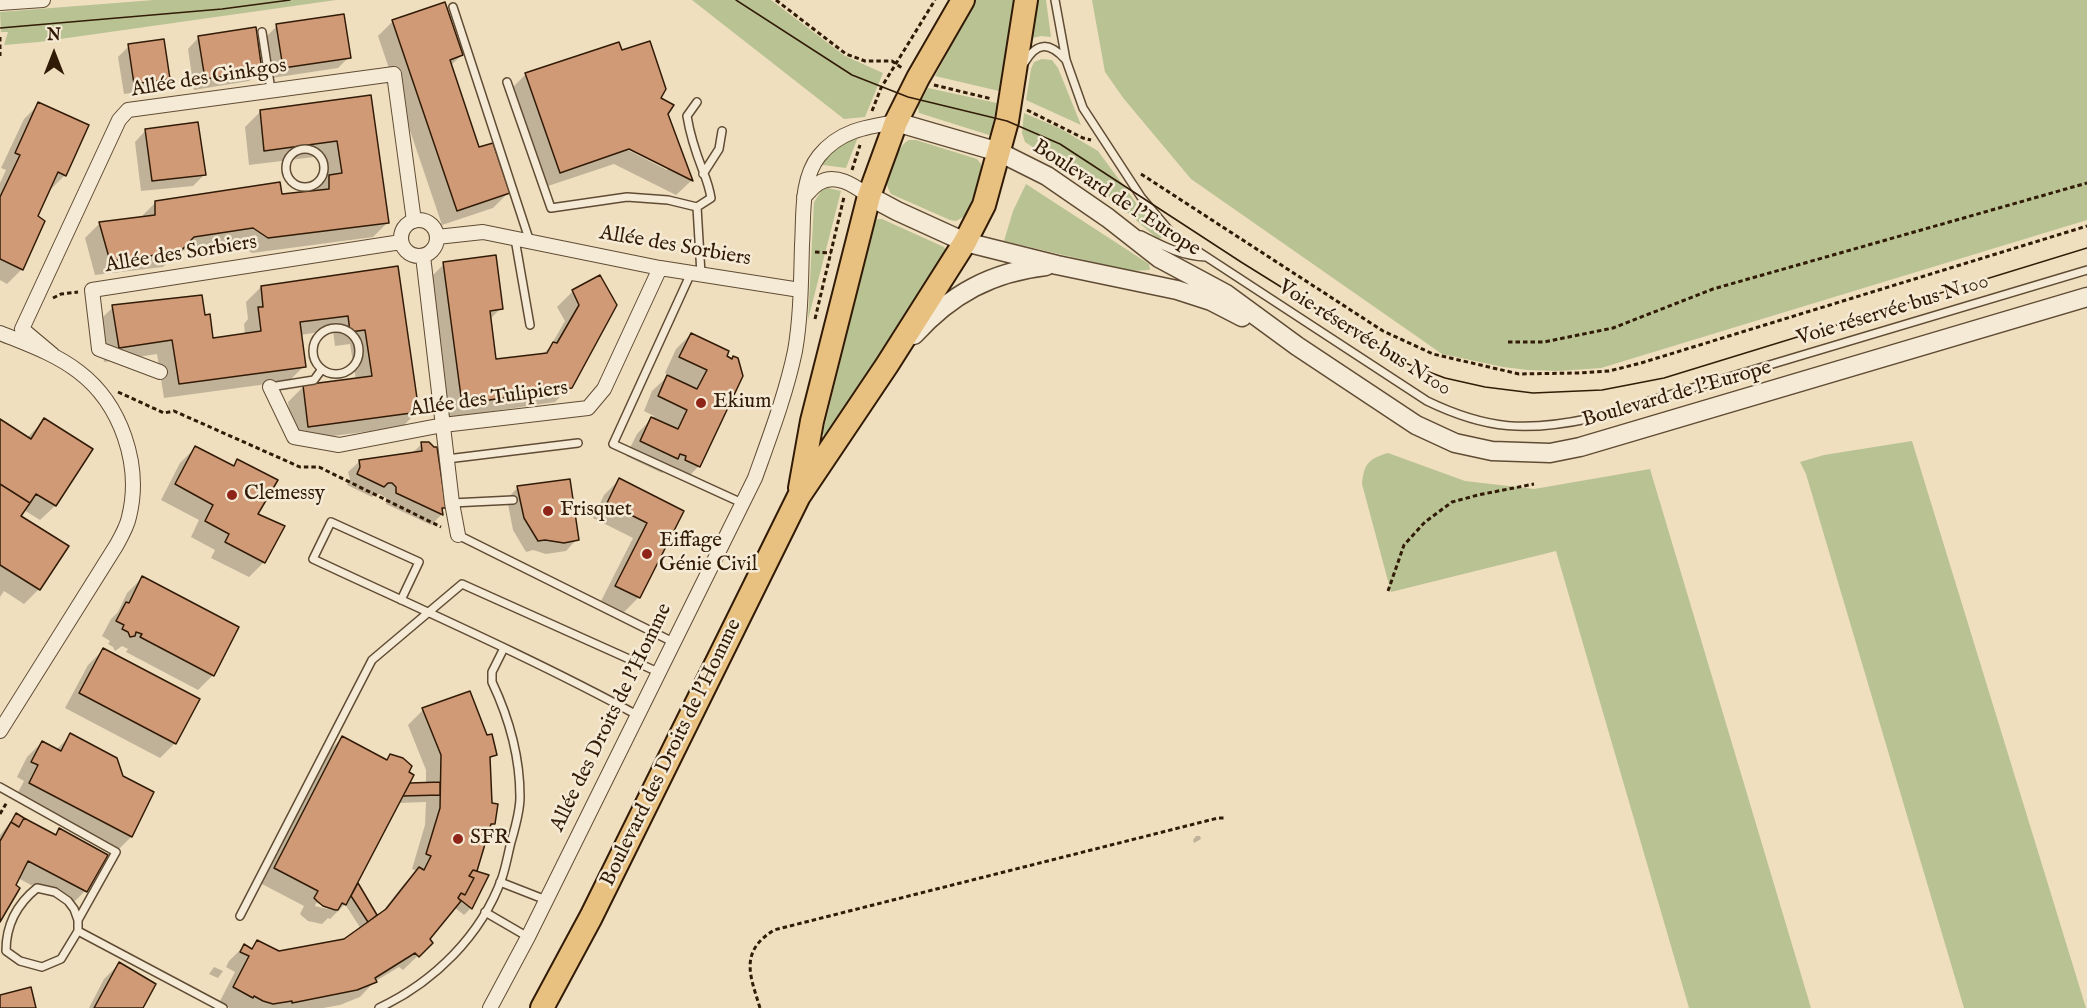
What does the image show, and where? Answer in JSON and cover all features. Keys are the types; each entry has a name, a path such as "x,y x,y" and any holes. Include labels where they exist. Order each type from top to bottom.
{"main road":[{"name":"Boulevard des Droits de l'Homme","path":"799,496 812,421 869,196 896,122 918,78 963,0"},
{"name":"Boulevard des Droits de l'Homme","path":"542,1008 591,917 799,496 887,365 965,242 984,205 1011,103 1026,0"}],"street":[{"path":"0,3 43,0"},
{"name":"Allée des Ginkgos","path":"53,355 22,329 119,120 128,110 394,74 414,221"},
{"name":"Boulevard de l'Europe","path":"896,122 999,152 1047,176 1108,218 1159,258 1226,294 1297,346 1416,425 1455,442 1492,451 1550,453 1580,447 2087,297"},
{"name":"Allée des Droits de l'Homme","path":"490,1008 528,937 754,478 780,408 795,349 804,197 809,173 818,157 833,141 848,132 866,126 896,122"},
{"path":"804,197 818,183 828,179 850,183 869,196"},
{"name":"Boulevard de l'Europe","path":"869,196 965,242 1057,265 1177,290 1211,301 1297,346"},
{"path":"414,221 426,222 433,227 437,237 433,250 423,256 408,253 401,242 401,233 405,226 414,221"},
{"name":"Allée des Sorbiers","path":"437,237 483,232 660,268 800,291"},
{"name":"Allée des Sorbiers","path":"160,372 99,349 92,290 401,242"},
{"path":"423,256 442,425 458,535"},
{"name":"Boulevard de l'Europe","path":"887,365 928,319 964,291 1028,268 1057,265"},
{"name":"Allée des Tulipiers","path":"270,387 294,437 339,445 442,425 588,408 604,390 660,268"},
{"path":"0,333 53,355 79,372 102,394 119,423 131,456 133,483 129,517 116,546 0,731"}],"lane":[{"name":"Voie réservée bus N100","path":"1055,0 1066,60 1083,108 1141,197 1173,235 1427,401 1473,420 1495,425 1526,427 1548,426 1592,418 2087,270"},
{"path":"453,7 530,242"},
{"path":"262,32 271,90"},
{"path":"1014,80 1031,52 1038,48 1045,46 1053,48 1066,60"},
{"path":"507,82 551,208 627,197 668,200 697,207 711,198 709,184 689,133 687,116 697,102"},
{"path":"704,174 719,149 722,130"},
{"path":"298,150 311,150 321,157 323,175 314,185 302,187 291,181 286,170 286,163 298,150"},
{"path":"697,207 696,273 613,444 742,503"},
{"path":"1108,218 1172,251 1189,256 1206,257"},
{"path":"515,239 530,325"},
{"path":"342,329 354,336 359,350 356,363 345,372 337,374 322,369 314,356 316,340 321,334 328,330 342,329"},
{"path":"270,387 314,380 322,369"},
{"path":"447,459 578,443"},
{"path":"452,503 513,500"},
{"path":"401,600 419,562 331,522 314,559 428,613 580,684 637,715"},
{"path":"458,535 673,642"},
{"path":"240,916 372,660 462,584 658,672"},
{"path":"379,1008 399,999 427,980 453,956 485,912 500,882 518,816 520,799 514,745 492,682 492,672 504,648"},
{"path":"0,787 116,852 78,920"},
{"path":"500,882 546,900"},
{"path":"38,888 55,892 68,901 78,920 78,931 61,958 42,968 20,961 6,951 3,932 24,899 38,888"},
{"path":"485,912 528,937"},
{"path":"78,931 223,1008"}],"path":[{"path":"776,0 846,54 865,61 885,60 897,63 907,72 940,88 1011,103 1083,138 1107,144"},
{"path":"897,63 934,0"},
{"path":"0,38 0,56"},
{"path":"1136,167 1142,176 1383,331 1433,354 1520,374 1578,374 1609,371 1641,363 2087,226"},
{"path":"1508,342 1544,342 1613,328 1713,289 2087,183"},
{"path":"51,301 54,296 61,294 92,290"},
{"path":"117,391 164,413 174,411 300,467 319,467 458,535"},
{"path":"1388,591 1404,544 1425,522 1452,502 1534,484"},
{"path":"760,1008 752,980 751,954 756,944 774,930 1218,818 1226,818"}],"green space":[{"path":"154,0 336,0 4,45 8,32 1,32 0,12"},
{"path":"692,0 771,0 845,56 883,73 865,117 844,119"},
{"path":"976,0 1014,0 999,91 935,76"},
{"path":"1032,0 1046,0 1051,37 1041,36 1028,39"},
{"path":"1092,0 2087,0 2087,220 1601,368 1558,371 1528,370 1442,354 1191,179 1124,99 1105,72"},
{"path":"1042,59 1052,60 1058,68 1081,125 1026,100 1031,69 1034,62"},
{"path":"928,88 997,103 991,134 919,113 918,107"},
{"path":"1024,113 1061,129 1098,151 1162,238 1158,239 1109,197 1025,142 1022,133"},
{"path":"858,137 846,168 823,165 822,162 833,150"},
{"path":"916,140 977,159 981,164 982,176 965,216 956,221 950,220 891,194 887,184 889,173 894,159 905,142"},
{"path":"1026,184 1149,264 1150,270 1131,271 1004,241 1013,211"},
{"path":"828,188 841,191 808,320 814,202 822,190"},
{"path":"877,219 882,219 944,247 946,250 827,436 824,436 823,432"},
{"path":"1912,441 2086,1008 1964,1008 1806,474 1800,462 1824,455"},
{"path":"1388,453 1465,481 1534,489 1650,469 1811,1008 1689,1008 1556,551 1391,592 1362,484 1368,463"}],"building":[{"path":"445,2 463,55 450,60 479,147 493,143 510,193 457,211 392,20"},
{"path":"344,14 351,58 283,68 276,24"},
{"path":"256,27 262,71 205,79 198,36"},
{"path":"164,39 170,79 134,84 128,44"},
{"path":"650,41 666,89 661,98 674,105 668,114 693,181 629,149 560,173 525,73 619,42 622,50"},
{"path":"371,95 389,223 268,238 253,228 194,237 180,252 110,261 99,222 155,215 155,201 280,182 282,194 329,189 329,175 342,173 337,141 264,151 260,110"},
{"path":"38,102 89,125 66,176 58,172 38,216 45,221 23,270 0,259 0,197 20,155 15,153"},
{"path":"198,122 206,175 152,181 145,129"},
{"path":"496,255 503,309 490,311 496,359 547,353 553,342 557,343 579,305 572,290 600,275 617,305 572,388 462,404 443,262"},
{"path":"398,266 419,412 308,427 303,385 372,376 365,330 350,332 348,316 300,322 306,367 179,384 172,340 119,348 112,305 202,295 205,315 210,314 213,338 261,331 258,307 263,307 261,286"},
{"name":"Ekium","path":"691,333 729,351 727,356 732,359 733,356 738,358 743,376 700,467 685,460 686,456 680,454 678,459 640,441 651,417 678,429 687,410 658,396 667,375 697,389 707,370 679,357"},
{"path":"44,418 93,449 56,506 36,494 30,503 0,484 0,419 31,439"},
{"path":"421,442 429,442 437,447 446,508 442,508 443,515 396,493 396,487 392,483 384,487 357,474 360,467 359,460 422,451"},
{"name":"Clemessy","path":"195,446 234,466 237,459 278,480 258,514 285,526 265,563 225,542 229,534 205,521 213,505 175,484"},
{"name":"Eiffage Génie Civil","path":"619,478 684,511 640,598 615,586 647,523 607,503"},
{"name":"Frisquet","path":"570,479 579,540 564,543 538,541 524,518 517,486"},
{"path":"0,484 30,503 21,516 69,546 40,590 0,565"},
{"path":"142,576 239,627 214,676 140,637 142,634 136,632 135,636 130,637 128,632 122,629 124,625 116,621 126,602 129,603"},
{"path":"103,648 200,699 176,744 79,693"},
{"name":"SFR","path":"470,691 487,735 492,734 497,755 490,757 492,803 498,804 495,824 491,824 477,871 473,870 469,876 474,878 465,895 461,893 458,898 461,901 430,939 433,943 419,957 415,953 375,978 377,982 357,990 292,1003 292,1001 273,1004 254,996 253,998 233,987 249,956 240,952 244,944 252,949 257,940 279,951 344,939 386,909 419,867 424,870 431,856 426,854 440,808 441,755 422,708"},
{"path":"70,733 117,758 123,776 154,792 132,837 29,783 38,765 31,762 42,741 61,751"},
{"path":"342,736 387,760 390,754 403,758 412,766 409,772 414,775 346,905 342,903 338,910 335,910 323,906 314,898 318,891 274,868"},
{"path":"440,782 440,795 403,796 410,783"},
{"path":"16,813 24,818 19,827 11,822"},
{"path":"24,818 56,835 59,828 108,855 87,892 28,861 16,885 20,888 0,922 0,841 11,822 19,827"},
{"path":"473,870 489,875 472,909 458,898 461,893 465,895 474,878 469,876"},
{"path":"358,883 377,915 368,922 351,896"},
{"path":"119,962 156,984 143,1008 94,1008"},
{"path":"31,987 36,1008 0,1008 0,995"}],"tram line":[{"path":"0,28 222,9 290,0"},
{"path":"736,0 852,75 908,97 1007,121 1060,144 1241,262 1400,361 1445,378 1485,387 1533,393 1602,390 1664,378 2087,248"}],"place":[{"name":"Ekium","path":"701,403"},
{"name":"Clemessy","path":"232,495"},
{"name":"Frisquet","path":"548,511"},
{"name":"Eiffage Génie Civil","path":"647,554"},
{"name":"SFR","path":"458,839"}]}
